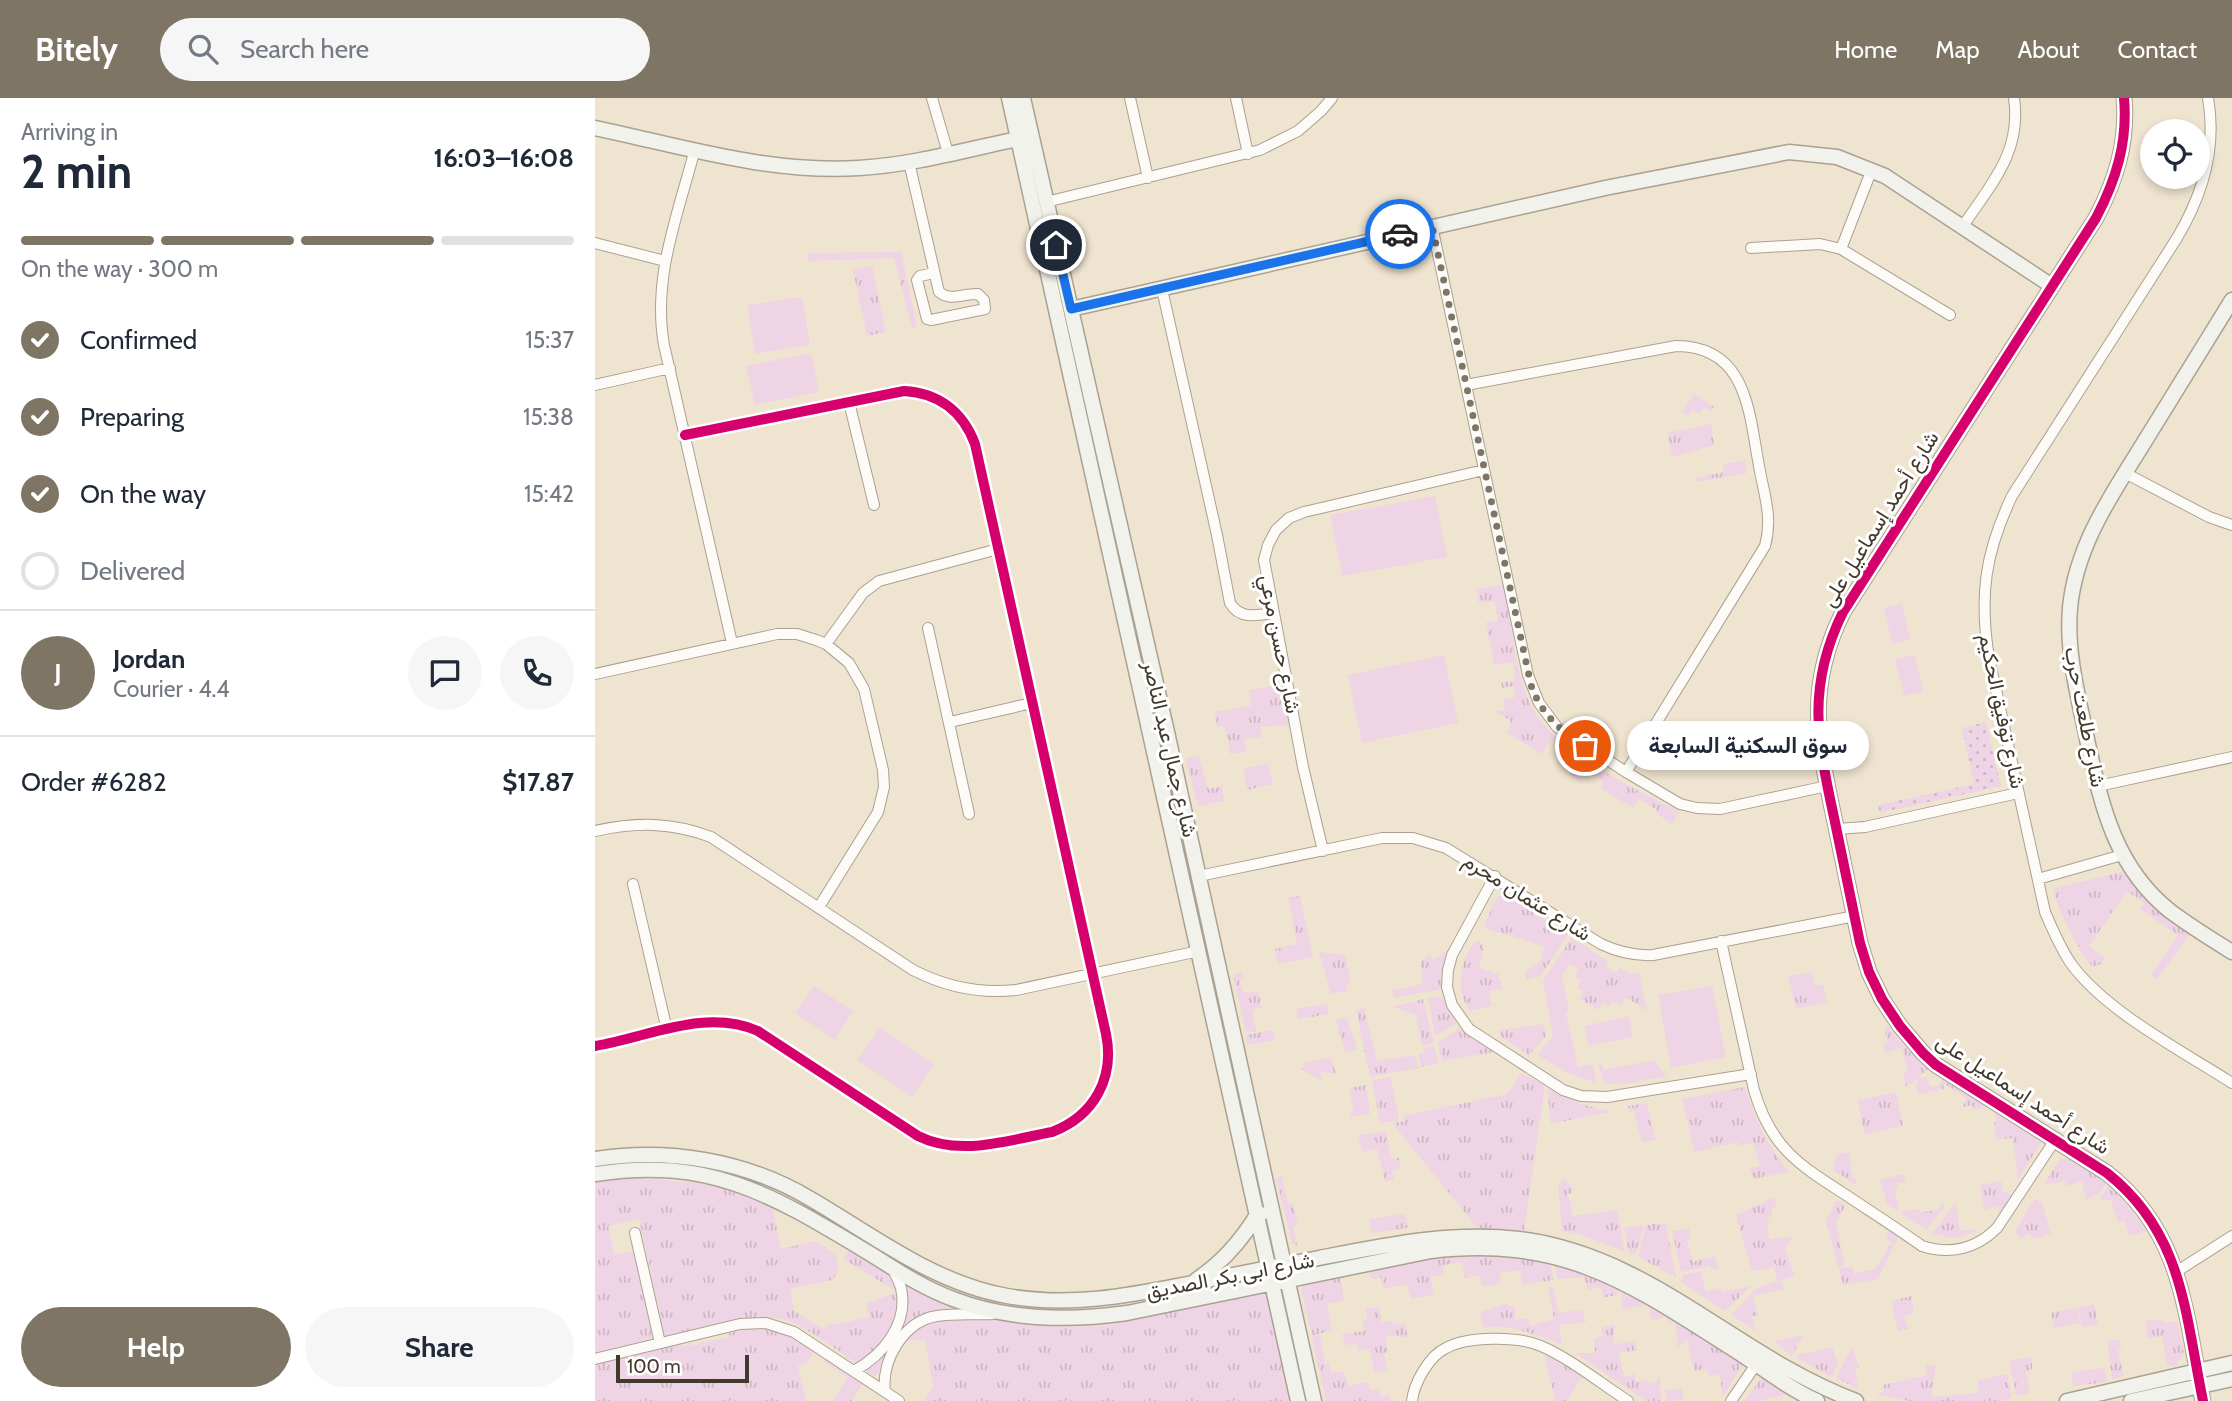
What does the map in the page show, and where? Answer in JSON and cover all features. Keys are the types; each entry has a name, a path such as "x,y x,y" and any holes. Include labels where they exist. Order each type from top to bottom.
{"main road":[{"name":"شارع جمال عبد الناصر","path":"1009,98 1298,1401"},
{"name":"شارع جمال عبد الناصر","path":"1023,98 1167,732 1314,1401"},
{"name":"شارع أحمد إسماعيل على","path":"2125,98 2124,137 2113,183 2096,218 1836,626 1822,669 1818,737 1864,957 1889,1012 1911,1040 1936,1065 2108,1173 2136,1199 2161,1234 2176,1272 2200,1386"},
{"path":"595,128 769,164 817,169 858,169 909,162 1017,139"},
{"path":"1071,309 1432,226 1777,153 1826,155 1872,169 2052,286"},
{"name":"شارع طلعت حرب","path":"2232,300 2125,473 2087,542 2077,569 2070,607 2072,665 2098,786 2110,829 2122,855 2139,880 2159,901 2232,952"},
{"path":"1152,734 1167,732"},
{"name":"شارع ابى بكر الصديق","path":"595,1174 611,1164 668,1155 725,1164 768,1178 810,1198 923,1267 955,1282 1001,1295 1037,1300 1092,1300 1131,1295 1408,1241 1454,1236 1499,1237 1554,1245 1585,1253 1637,1276 1817,1401"},
{"name":"شارع ابى بكر الصديق","path":"595,1159 611,1164 708,1176 765,1194 952,1299 984,1309 1011,1313 1054,1317 1109,1316 1452,1248 1516,1249 1555,1256 1593,1268 1629,1284 1760,1359 1856,1401"},
{"path":"802,1213 810,1198"},
{"path":"1192,1283 1234,1248 1257,1215 1273,1212"},
{"path":"1325,1257 1329,1272"},
{"path":"2070,1401 2200,1386 2232,1363"},
{"path":"2131,1401 2232,1379"}],"street":[{"path":"932,98 949,153"},
{"path":"1130,98 1148,178"},
{"path":"1236,98 1248,153"},
{"path":"1046,202 1271,146 1298,131 1332,98"},
{"path":"1963,226 2012,147 2016,118 2014,98"},
{"name":"شارع توفيق الحكيم","path":"2208,98 2209,151 2202,185 2189,218 2012,496 1998,526 1988,558 1983,592 1983,625 2045,912 2059,944 2092,987 2112,1005 2232,1083"},
{"path":"695,149 665,261 660,292 660,319 732,643"},
{"path":"909,162 939,292 952,298 978,294 984,300 985,309 927,319 917,280 920,276 934,273"},
{"path":"1841,249 1872,169"},
{"path":"1432,226 1534,694 1544,712 1565,733 1672,800 1705,809 1720,809 1827,786"},
{"path":"595,243 665,261"},
{"path":"1751,248 1820,244 1841,249 1950,315"},
{"path":"1161,289 1230,603 1235,610 1247,615 1272,612"},
{"path":"1466,385 1676,346 1696,347 1715,355 1728,366 1741,385 1769,507 1769,533 1765,547 1626,772"},
{"path":"595,385 670,368"},
{"path":"595,1046 709,1021 749,1027 918,1136 943,1145 970,1147 1052,1132 1079,1118 1093,1102 1106,1074 1109,1054 975,444 966,425 953,409 935,398 915,392 894,392 685,435"},
{"path":"849,401 874,505"},
{"name":"شارع حسن مرعي","path":"1323,851 1303,768 1272,612 1265,552 1276,530 1289,518 1304,512 1484,470"},
{"path":"2125,473 2209,517 2232,524"},
{"path":"826,644 863,593 879,581 998,549"},
{"path":"928,628 969,814"},
{"path":"595,674 767,635 787,633 826,644 849,663 864,689 883,770 884,787 878,812 819,907"},
{"path":"950,722 1033,703"},
{"path":"2098,786 2232,757"},
{"path":"1836,828 1865,827 2018,793"},
{"path":"595,831 647,824 674,826 723,843 913,970 950,985 977,991 1003,992 1199,951"},
{"name":"شارع عثمان محرم","path":"1199,876 1382,838 1413,838 1446,848 1601,944 1636,955 1855,916"},
{"path":"2038,879 2122,855"},
{"path":"1495,876 1452,955 1448,970 1447,987 1452,1005 1469,1029 1563,1090 1581,1096 1607,1097 1751,1074"},
{"path":"633,884 667,1030"},
{"path":"1721,941 1757,1101 1766,1122 1798,1163 1922,1246 1948,1251 1979,1242 1992,1233 2055,1140"},
{"path":"635,1233 660,1343"},
{"path":"2176,1272 2232,1236"},
{"path":"854,1371 866,1365 883,1350 899,1321 903,1304 901,1287 892,1267"},
{"path":"884,1392 883,1380 889,1357 905,1332 937,1316 1011,1313"},
{"path":"595,1359 740,1324 766,1323 794,1332 899,1401"},
{"path":"1412,1401 1419,1380 1443,1349 1454,1344 1503,1338 1523,1340 1547,1349 1628,1401"},
{"path":"1731,1401 1760,1359"}],"green space":[{"path":"901,252 917,326 912,328 894,258 808,261 807,253"},
{"path":"872,266 886,332 867,336 853,270"},
{"path":"802,297 810,345 755,354 747,305"},
{"path":"811,353 819,392 755,405 746,366"},
{"path":"1694,394 1714,407 1711,412 1704,407 1699,414 1692,410 1687,416 1682,412"},
{"path":"1711,424 1714,445 1672,457 1667,433"},
{"path":"1745,460 1747,473 1697,482 1696,478 1724,472 1723,464"},
{"path":"1435,496 1447,557 1342,576 1330,515"},
{"path":"1505,585 1514,647 1525,692 1542,722 1557,738 1597,767 1680,812 1672,824 1655,812 1656,809 1639,799 1633,808 1601,789 1603,781 1586,770 1579,781 1570,775 1576,764 1561,754 1564,748 1551,740 1541,754 1507,733 1510,720 1495,712 1505,710 1503,700 1515,697 1513,686 1502,688 1501,683 1515,680 1513,662 1494,665 1486,622 1498,621 1495,601 1479,603 1476,589"},
{"path":"1902,604 1910,640 1892,644 1884,608"},
{"path":"1444,655 1458,723 1362,743 1348,675"},
{"path":"1915,655 1923,691 1904,696 1895,659"},
{"path":"1280,685 1289,725 1260,727 1262,737 1244,739 1247,752 1230,754 1225,726 1217,727 1215,712 1251,706 1249,690"},
{"path":"1986,722 2001,786 1879,813 1878,805 1974,784 1962,728"},
{"path":"1199,756 1208,789 1222,786 1224,801 1198,806 1185,758"},
{"path":"1268,763 1273,784 1247,790 1243,769"},
{"path":"2128,870 2191,933 2157,979 2151,975 2178,935 2140,909 2144,903 2127,891 2089,946 2105,958 2101,964 2092,967 2069,930 2053,889"},
{"path":"1504,894 1568,934 1541,976 1526,979 1525,972 1541,961 1544,946 1486,929 1484,926 1497,897"},
{"path":"1300,896 1313,957 1278,964 1275,949 1297,944 1288,898"},
{"path":"1571,938 1608,961 1605,966 1616,973 1620,968 1630,974 1639,972 1647,1011 1626,997 1621,1005 1613,1001 1609,1007 1602,1003 1598,1010 1579,999 1584,991 1577,988 1581,980 1574,976 1578,969 1559,957"},
{"path":"1478,941 1484,945 1479,968 1498,974 1503,989 1489,991 1492,1006 1470,1011 1462,994 1461,976 1469,950 1474,942"},
{"path":"1449,949 1442,989 1394,998 1392,990 1422,984 1421,961 1430,955 1433,960"},
{"path":"1319,952 1345,955 1351,983 1346,984 1348,991 1331,994"},
{"path":"1559,957 1570,964 1562,976 1569,1009 1566,1013 1578,1067 1593,1064 1596,1083 1565,1072 1537,1054 1553,1037 1543,980"},
{"path":"1242,972 1243,978 1239,979 1243,993 1258,991 1262,1008 1252,1010 1256,1031 1246,1033 1233,974"},
{"path":"1811,972 1815,986 1823,985 1827,1002 1796,1009 1788,976"},
{"path":"814,986 853,1011 835,1040 795,1013"},
{"path":"1712,986 1726,1057 1671,1068 1658,995"},
{"path":"1442,996 1456,1024 1435,1036 1428,998"},
{"path":"1423,999 1434,1043 1422,1046 1416,1015 1392,1007"},
{"path":"1327,1004 1329,1014 1298,1019 1296,1009"},
{"path":"1364,1008 1377,1061 1415,1055 1418,1068 1370,1077 1356,1010"},
{"path":"1629,1016 1633,1037 1589,1046 1584,1026"},
{"path":"1347,1017 1357,1049 1345,1053 1336,1020"},
{"path":"1544,1024 1546,1036 1529,1055 1500,1036 1500,1030"},
{"path":"1887,1024 1899,1041 1928,1069 1906,1087 1903,1073 1908,1072 1902,1048 1885,1053 1884,1044 1888,1041 1885,1033"},
{"path":"880,1028 934,1064 912,1097 857,1060"},
{"path":"1460,1028 1494,1052 1442,1061 1438,1042"},
{"path":"1273,1030 1275,1040 1247,1045 1246,1035"},
{"path":"1434,1046 1438,1063 1421,1067 1418,1054 1424,1052 1423,1048"},
{"path":"1331,1057 1336,1074 1320,1072 1322,1081 1301,1069 1304,1067 1303,1063"},
{"path":"1653,1060 1667,1076 1630,1083 1604,1084 1598,1063 1601,1063 1604,1070"},
{"path":"1521,1073 1545,1085 1523,1239 1621,1271 1484,1236 1392,1123 1404,1121 1403,1116 1507,1094"},
{"path":"1391,1077 1399,1120 1380,1123 1372,1080"},
{"path":"1927,1077 1930,1087 1940,1085 1942,1079 1987,1107 1974,1110 1972,1105 1963,1107 1966,1098 1945,1084 1944,1089 1918,1094 1918,1078"},
{"path":"1366,1085 1370,1114 1351,1117 1350,1113 1354,1112 1349,1088"},
{"path":"1745,1087 1763,1132 1789,1172 1753,1179 1750,1168 1760,1166 1753,1143 1739,1146 1738,1142 1694,1152 1682,1099"},
{"path":"1547,1088 1581,1104 1611,1112 1551,1124"},
{"path":"1896,1092 1903,1126 1864,1134 1858,1100"},
{"path":"1647,1103 1656,1140 1642,1142 1634,1111 1629,1112 1628,1106"},
{"path":"1994,1112 2041,1142 2018,1180 2013,1138 1996,1140 1994,1122 1997,1121"},
{"path":"1386,1131 1391,1159 1399,1158 1400,1169 1392,1171 1394,1179 1385,1182 1377,1149 1362,1152 1358,1135"},
{"path":"1849,1152 1853,1179 1856,1179 1858,1186 1833,1170 1837,1154"},
{"path":"2059,1159 2070,1159 2106,1183 2101,1192 2086,1200 2082,1181 2067,1186 2065,1181 2044,1185"},
{"path":"1903,1174 1906,1182 1897,1183 1898,1187 1895,1188 1899,1212 1887,1204 1880,1180"},
{"path":"1282,1176 1288,1204 1293,1203 1298,1224 1293,1226 1297,1246 1292,1243 1276,1178"},
{"path":"1562,1177 1571,1186 1572,1193 1568,1194 1568,1199 1573,1216 1617,1210 1625,1252 1579,1234 1562,1231 1558,1184 1561,1184"},
{"path":"640,1178 709,1184 772,1205 781,1249 815,1241 835,1254 839,1269 833,1280 790,1289 794,1311 823,1329 830,1323 834,1325 869,1317 866,1303 898,1292 843,1259 849,1249 900,1280 953,1306 1030,1324 1108,1325 1268,1292 1293,1401 924,1401 933,1387 925,1340 907,1341 900,1337 875,1377 814,1334 777,1318 736,1320 665,1337 639,1219 608,1226 615,1255 638,1250 658,1339 595,1354 595,1182"},
{"path":"2001,1181 2003,1191 2012,1195 2000,1214 1998,1206 1984,1210 1980,1185"},
{"path":"2109,1184 2148,1231 2129,1236 2125,1221 2118,1223 2111,1200 2100,1200"},
{"path":"1775,1197 1776,1207 1772,1207 1772,1216 1768,1217 1767,1223 1769,1239 1794,1236 1785,1249 1795,1276 1781,1280 1784,1289 1753,1296 1758,1315 1752,1317 1756,1331 1731,1315 1757,1288 1777,1281 1774,1268 1781,1257 1773,1267 1752,1271 1736,1215"},
{"path":"2035,1199 2042,1203 2051,1234 2033,1239 2030,1233 2020,1239 2015,1231"},
{"path":"1837,1200 1845,1206 1836,1224 1845,1265 1838,1267 1826,1221"},
{"path":"1944,1203 1945,1207 1926,1230 1899,1212 1919,1209 1920,1213 1940,1209"},
{"path":"1956,1203 1960,1230 1977,1230 1955,1237 1932,1233"},
{"path":"1405,1214 1408,1228 1372,1233 1369,1219"},
{"path":"1666,1224 1676,1277 1638,1257 1646,1226"},
{"path":"1644,1225 1635,1255 1629,1253 1624,1228"},
{"path":"1689,1228 1691,1238 1687,1240 1693,1262 1715,1256 1719,1269 1711,1270 1710,1266 1681,1272 1672,1231"},
{"path":"1889,1231 1898,1237 1878,1279 1843,1285 1839,1268 1852,1267 1854,1273 1875,1269 1892,1242 1886,1238"},
{"path":"1466,1255 1550,1262 1553,1280 1523,1285 1520,1270 1500,1273 1501,1284 1482,1286 1480,1276 1465,1278 1462,1262 1443,1265 1444,1274 1431,1277 1434,1295 1411,1299 1407,1284 1383,1289 1381,1277 1371,1279 1369,1270 1408,1261"},
{"path":"1554,1262 1620,1285 1617,1295 1603,1298 1601,1287 1588,1290 1584,1277 1558,1279"},
{"path":"1701,1271 1706,1291 1720,1288 1723,1292 1751,1286 1725,1311 1681,1282 1683,1275"},
{"path":"1340,1275 1344,1300 1327,1304 1332,1330 1312,1336 1301,1289 1304,1283"},
{"path":"1553,1286 1559,1313 1582,1310 1586,1322 1559,1325 1562,1345 1524,1331 1483,1327 1480,1312 1508,1303 1509,1307 1515,1306 1515,1320 1528,1318 1530,1326 1554,1319 1548,1287"},
{"path":"1622,1288 1672,1315 1673,1322 1669,1324 1666,1317 1652,1320 1648,1304 1622,1310"},
{"path":"1912,1296 1914,1313 1904,1316 1908,1328 1898,1331 1891,1301"},
{"path":"2094,1304 2098,1324 2082,1327 2078,1307"},
{"path":"1379,1307 1381,1322 1405,1323 1408,1338 1385,1335 1387,1370 1374,1373 1370,1349 1358,1351 1357,1344 1345,1345 1342,1334 1365,1331 1362,1321 1367,1319 1366,1308"},
{"path":"2077,1307 2080,1323 2054,1328 2051,1313"},
{"path":"1675,1318 1743,1364 1723,1397 1719,1374 1709,1377 1708,1369 1694,1371 1687,1339 1678,1348"},
{"path":"2162,1319 2163,1323 2177,1321 2184,1353 2175,1367 2167,1366 2162,1336 2148,1338 2145,1321"},
{"path":"745,1323 784,1332 813,1346 813,1354 807,1364 798,1366 806,1401 595,1401 595,1365 603,1360 729,1337 728,1333 742,1330"},
{"path":"1615,1324 1613,1341 1616,1344 1635,1341 1637,1350 1619,1353 1624,1377 1635,1374 1635,1382 1647,1380 1648,1384 1657,1382 1656,1378 1660,1377 1661,1401 1646,1401 1575,1353 1595,1353 1594,1339 1603,1336 1601,1328"},
{"path":"1320,1335 1325,1364 1329,1364 1331,1373 1344,1371 1348,1386 1368,1382 1370,1391 1378,1389 1381,1397 1390,1394 1391,1401 1326,1401 1312,1337"},
{"path":"1803,1335 1792,1357 1774,1341"},
{"path":"2120,1339 2121,1349 2118,1350 2124,1376 2112,1379 2107,1341"},
{"path":"1852,1346 1859,1367 1855,1368 1856,1388 1836,1378"},
{"path":"1832,1347 1838,1363 1832,1377 1797,1358 1797,1355"},
{"path":"1544,1354 1582,1376 1567,1401 1555,1401"},
{"path":"826,1357 865,1381 852,1401 833,1401 848,1377 824,1361"},
{"path":"2032,1357 2032,1369 2026,1371 2030,1394 2016,1395 2009,1361"},
{"path":"1926,1365 1936,1365 1931,1397 1978,1393 1978,1380 2007,1374 2012,1398 2000,1401 1909,1401 1876,1394 1884,1391 1883,1385 1927,1375"},
{"path":"2105,1368 2107,1382 2073,1386 2071,1372"},
{"path":"1763,1376 1788,1394 1759,1401 1744,1401"},
{"path":"1682,1388 1684,1400 1667,1401 1665,1390"}],"cycle path":[{"path":"2124,98 2124,130 2119,160 2096,218 1843,612 1823,668 1819,693 1820,744 1860,943 1869,972 1882,999 1900,1026 1936,1065 2107,1173 2132,1196 2152,1222 2177,1276 2203,1401"},
{"path":"595,1046 697,1023 738,1025 758,1031 918,1136 934,1142 968,1146 1052,1132 1067,1125 1090,1106 1104,1080 1107,1066 1106,1034 975,444 964,422 939,400 904,391 685,435"}],"way so far":[{"path":"1400,234 1432,226 1531,685 1550,720 1585,746"}],"place":[{"name":"سوق السكنية السابعة","path":"1585,746"}],"route":[{"path":"1056,245 1071,309 1400,234"}]}
